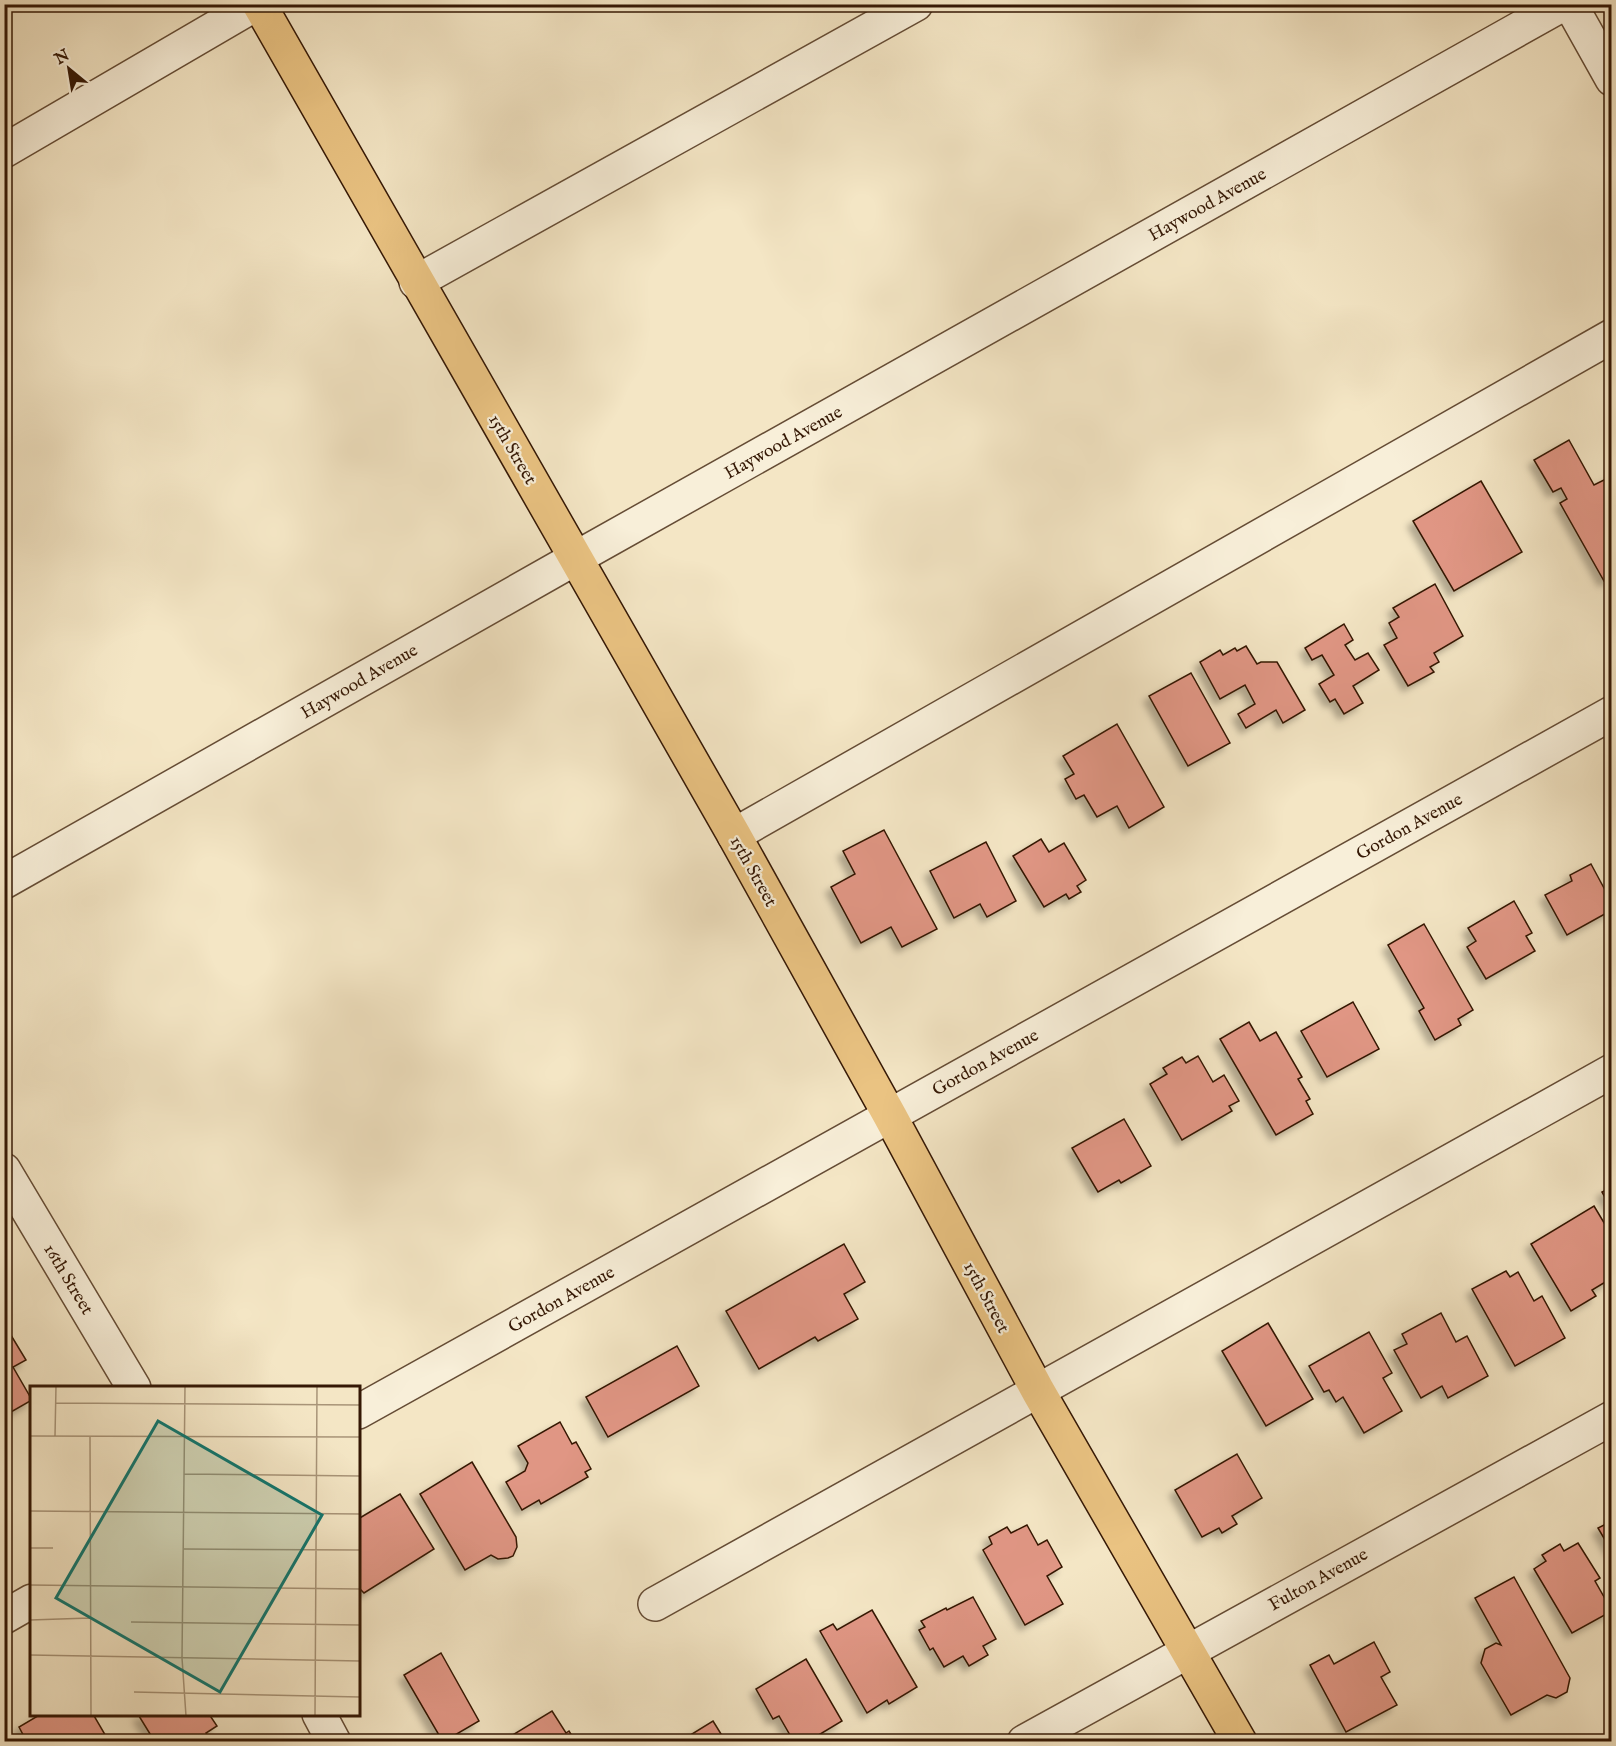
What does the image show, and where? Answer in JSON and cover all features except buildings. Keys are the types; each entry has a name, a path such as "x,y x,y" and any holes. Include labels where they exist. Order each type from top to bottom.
{"main road":[{"name":"15th Street","path":"258,4 734,835 890,1116 1038,1391 1240,1742"}],"street":[{"path":"4,151 258,4"},
{"path":"416,282 916,4"},
{"name":"Haywood Avenue","path":"4,882 1563,4"},
{"path":"1570,4 1611,79"},
{"path":"734,835 1611,336"},
{"name":"Gordon Avenue","path":"360,1411 1611,713"},
{"path":"655,1604 1611,1071"},
{"name":"16th Street","path":"4,1170 133,1386"},
{"name":"Fulton Avenue","path":"1024,1742 1611,1418"},
{"path":"4,1617 30,1602"},
{"path":"320,1716 333,1742"}]}
